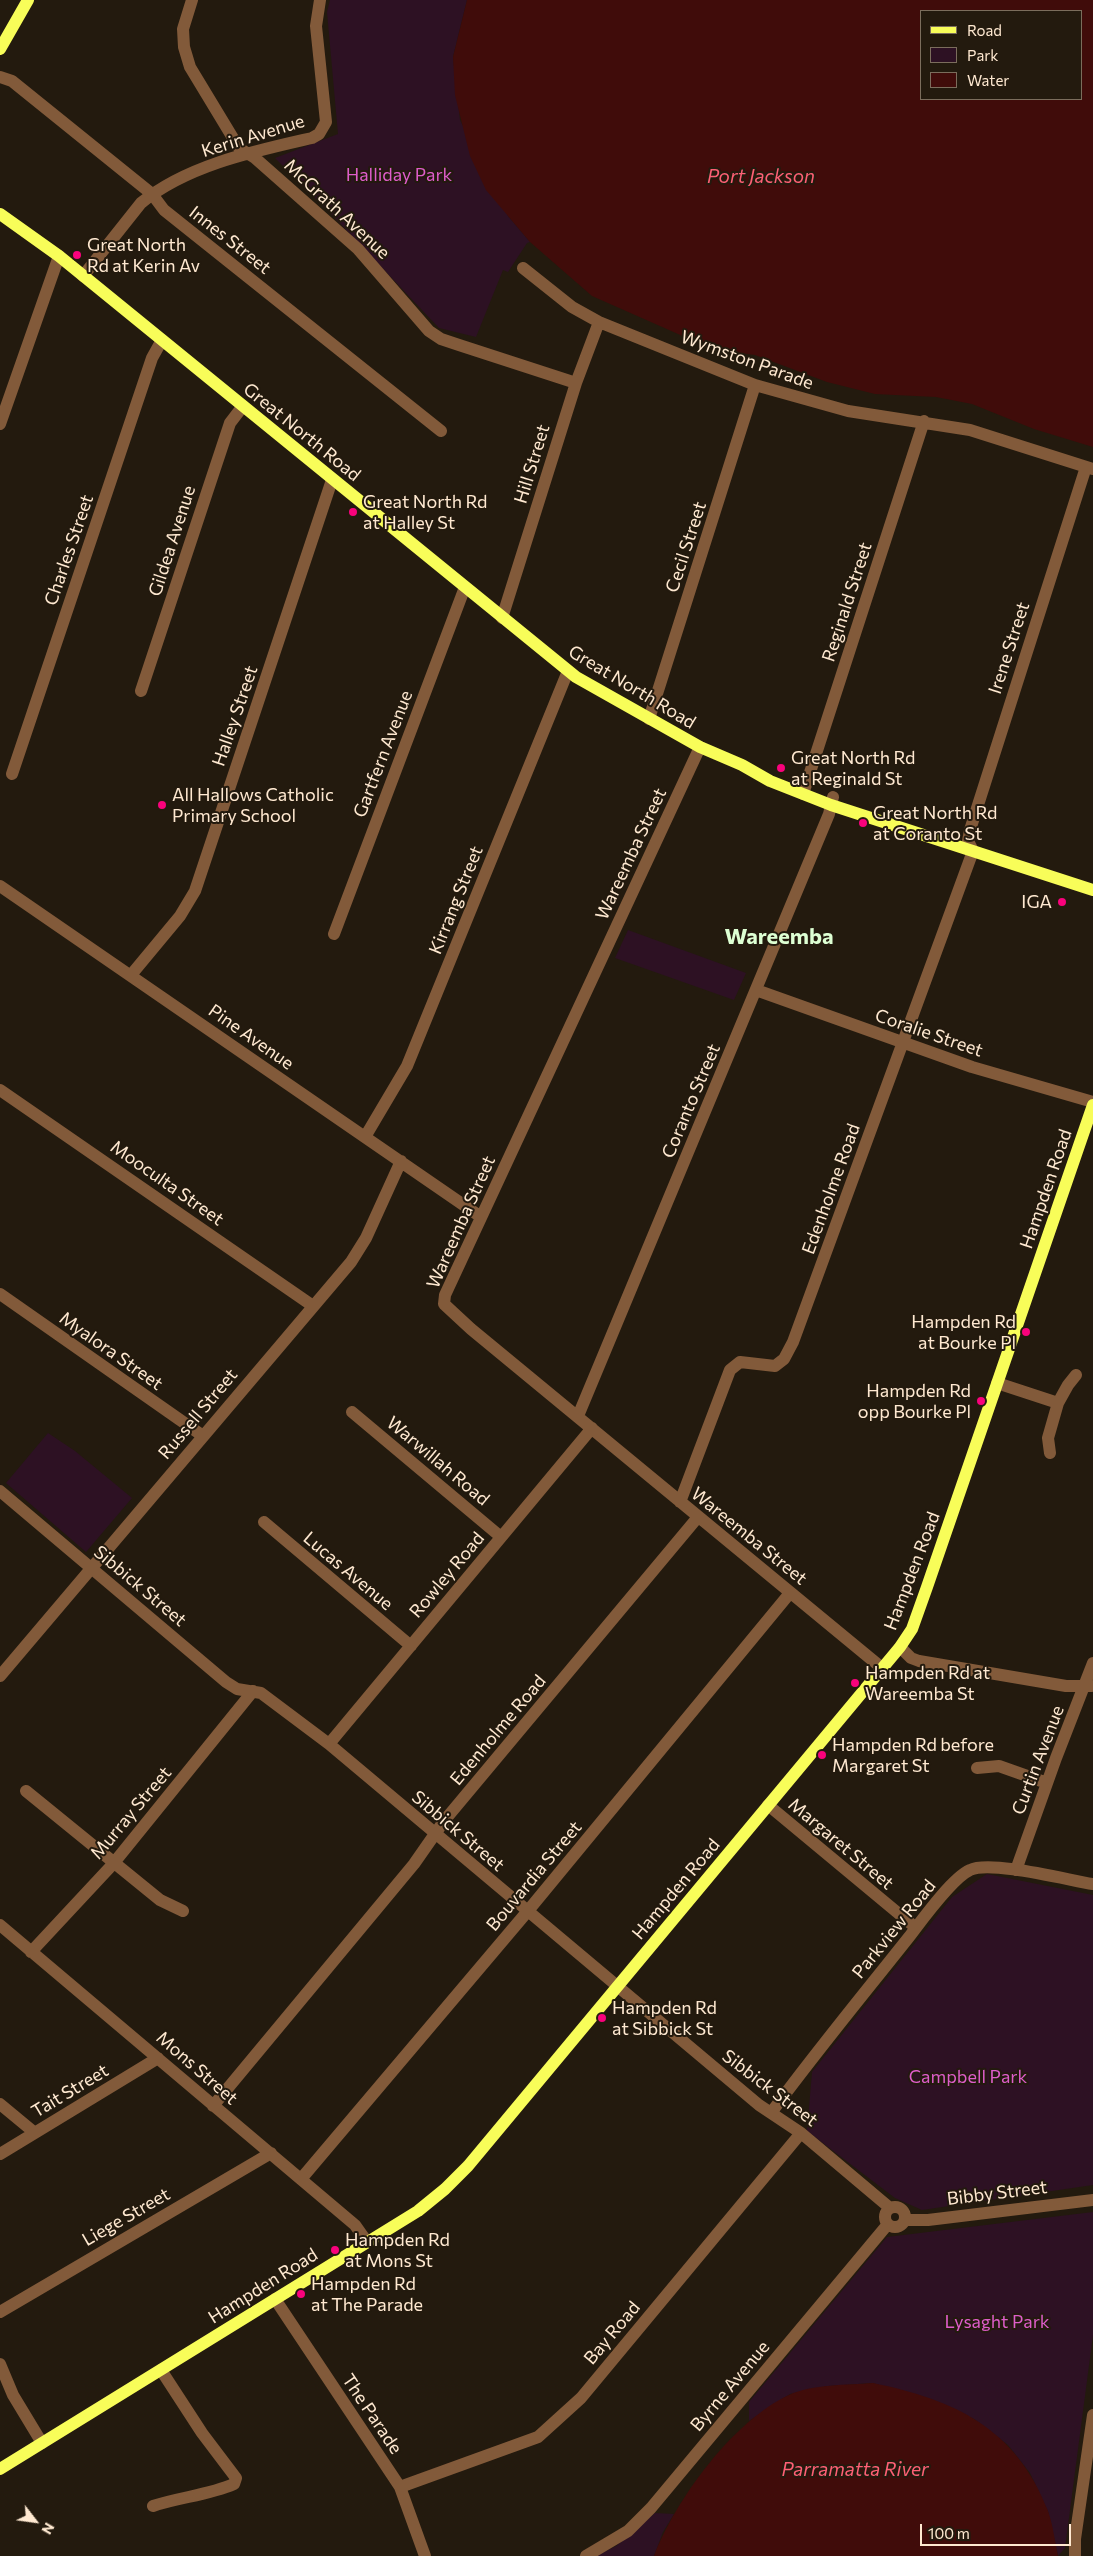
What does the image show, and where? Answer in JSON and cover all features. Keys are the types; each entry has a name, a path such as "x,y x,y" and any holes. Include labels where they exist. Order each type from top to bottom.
{"main road":[{"path":"0,49 27,0"},
{"name":"Great North Road","path":"0,214 83,276 568,671 700,747 742,765 772,773 804,790 832,801 971,846 1093,890"},
{"name":"Great North Road","path":"0,225 22,230"},
{"name":"Great North Road","path":"971,846 1093,881"},
{"name":"Hampden Road","path":"0,2469 418,2211 462,2172 900,1647 912,1629 1093,1104"}],"street":[{"name":"McGrath Avenue","path":"192,0 183,29 184,47 190,67 239,148 327,219 358,249 429,331 441,339 576,383"},
{"name":"Kerin Avenue","path":"83,276 141,203 152,194 216,164 246,153 312,138 319,134 324,128 326,117 316,26 320,0"},
{"name":"Innes Street","path":"0,77 12,81 152,194 164,210 441,431"},
{"path":"0,424 58,256"},
{"name":"Wymston Parade","path":"524,268 572,307 599,322 755,385 848,411 924,421 970,430 1090,468"},
{"name":"Hill Street","path":"502,618 576,383 599,322"},
{"name":"Charles Street","path":"12,774 152,358 162,340"},
{"name":"Cecil Street","path":"649,719 755,385"},
{"name":"Gildea Avenue","path":"141,691 230,423 243,406"},
{"name":"Reginald Street","path":"804,790 924,421"},
{"name":"Irene Street","path":"971,846 970,830 1090,468"},
{"name":"Halley Street","path":"131,975 180,916 195,891 332,480"},
{"name":"Gartfern Avenue","path":"334,934 464,587"},
{"name":"Kirrang Street","path":"365,1137 407,1066 568,671"},
{"name":"Wareemba Street","path":"700,747 445,1295 444,1304 471,1330 578,1416 882,1668"},
{"name":"Coranto Street","path":"578,1416 756,990 832,801"},
{"name":"Edenholme Road","path":"680,1502 724,1380 733,1366 746,1362 763,1366 775,1366 790,1350 903,1043 971,846"},
{"name":"Pine Avenue","path":"0,886 481,1217"},
{"name":"Coralie Street","path":"756,990 972,1067 1093,1104"},
{"name":"Mooculta Street","path":"0,1090 313,1306"},
{"name":"Russell Street","path":"0,1676 361,1247 401,1162"},
{"name":"Myalora Street","path":"0,1294 202,1436"},
{"path":"1050,1453 1048,1438 1058,1403 1076,1375"},
{"path":"998,1383 1058,1403"},
{"name":"Warwillah Road","path":"352,1412 501,1537"},
{"name":"Rowley Road","path":"329,1744 592,1428"},
{"name":"Sibbick Street","path":"0,1491 226,1682 237,1689 261,1693 270,1698 329,1744 617,1986 771,2112 801,2133 890,2208"},
{"name":"Edenholme Road","path":"213,2106 414,1864 435,1834 698,1517"},
{"name":"Lucas Avenue","path":"264,1522 410,1646"},
{"name":"Bouvardia Street","path":"301,2179 528,1912 790,1592"},
{"path":"900,1647 912,1658 919,1661 1066,1686 1089,1686"},
{"name":"Curtin Avenue","path":"1016,1870 1047,1783 1089,1686 1093,1663"},
{"name":"Murray Street","path":"31,1952 113,1864 253,1691"},
{"path":"976,1768 999,1766 1047,1783"},
{"path":"26,1791 113,1864 160,1900 183,1911"},
{"name":"Margaret Street","path":"768,1805 916,1928"},
{"name":"Parkview Road","path":"771,2112 952,1884 970,1869 994,1868 1016,1870 1093,1884"},
{"name":"Mons Street","path":"0,1925 355,2225 366,2242"},
{"name":"Tait Street","path":"0,2154 158,2058"},
{"path":"0,2104 35,2133"},
{"name":"Bay Road","path":"400,2487 538,2437 580,2398 801,2133"},
{"name":"Liege Street","path":"0,2312 271,2153"},
{"name":"Bibby Street","path":"905,2220 928,2220 1093,2200"},
{"path":"897,2206 903,2210 905,2220 898,2227 888,2224 885,2215 890,2208 897,2206"},
{"name":"Byrne Avenue","path":"586,2556 628,2531 650,2508 888,2224"},
{"name":"The Parade","path":"275,2299 400,2487 425,2556"},
{"path":"0,2364 13,2395 42,2443"},
{"path":"153,2506 181,2497 222,2489 234,2484 236,2478 202,2433 161,2370"},
{"path":"1075,2556 1075,2539 1093,2415"}],"green space":[{"name":"Halliday Park","path":"330,0 467,0 453,57 460,120 508,216 530,242 527,243 508,272 503,270 476,337 439,328 336,219 275,158 338,134 327,12"},
{"path":"628,930 746,973 734,1000 615,958"},
{"path":"48,1433 75,1451 132,1498 86,1552 6,1483"},
{"name":"Campbell Park","path":"987,1874 1093,1895 1093,2185 922,2210 895,2198 807,2131 812,2072 952,1897"},
{"name":"Lysaght Park","path":"1093,2212 1093,2335 1065,2548 1058,2556 1048,2512 1030,2473 1008,2445 974,2419 873,2383 829,2386 790,2394 749,2421 749,2402 887,2237"},
{"path":"655,2513 674,2514 663,2532 654,2556 596,2556 616,2546"}],"water":[{"name":"Port Jackson","path":"467,0 1093,0 1093,447 1034,429 972,404 936,397 875,394 827,382 755,355 712,349 592,296 530,242 486,190 470,156 455,95 453,57"},
{"name":"Parramatta River","path":"873,2383 930,2398 956,2409 979,2422 1000,2439 1019,2458 1035,2482 1050,2516 1058,2556 654,2556 676,2510 692,2487 727,2442 747,2423 768,2407 798,2391 830,2386"}],"place":[{"name":"Great North Rd at Kerin Av","path":"77,255"},
{"name":"Great North Rd at Halley St","path":"353,512"},
{"name":"Great North Rd at Reginald St","path":"781,768"},
{"name":"All Hallows Catholic Primary School","path":"162,805"},
{"name":"Great North Rd at Coranto St","path":"863,823"},
{"name":"IGA","path":"1062,902"},
{"name":"Hampden Rd at Bourke Pl","path":"1026,1332"},
{"name":"Hampden Rd opp Bourke Pl","path":"981,1401"},
{"name":"Hampden Rd at Wareemba St","path":"855,1683"},
{"name":"Hampden Rd before Margaret St","path":"822,1755"},
{"name":"Hampden Rd at Sibbick St","path":"602,2018"},
{"name":"Hampden Rd at Mons St","path":"335,2250"},
{"name":"Hampden Rd at The Parade","path":"301,2294"}],"district":[{"name":"Wareemba","path":"779,937"}]}
